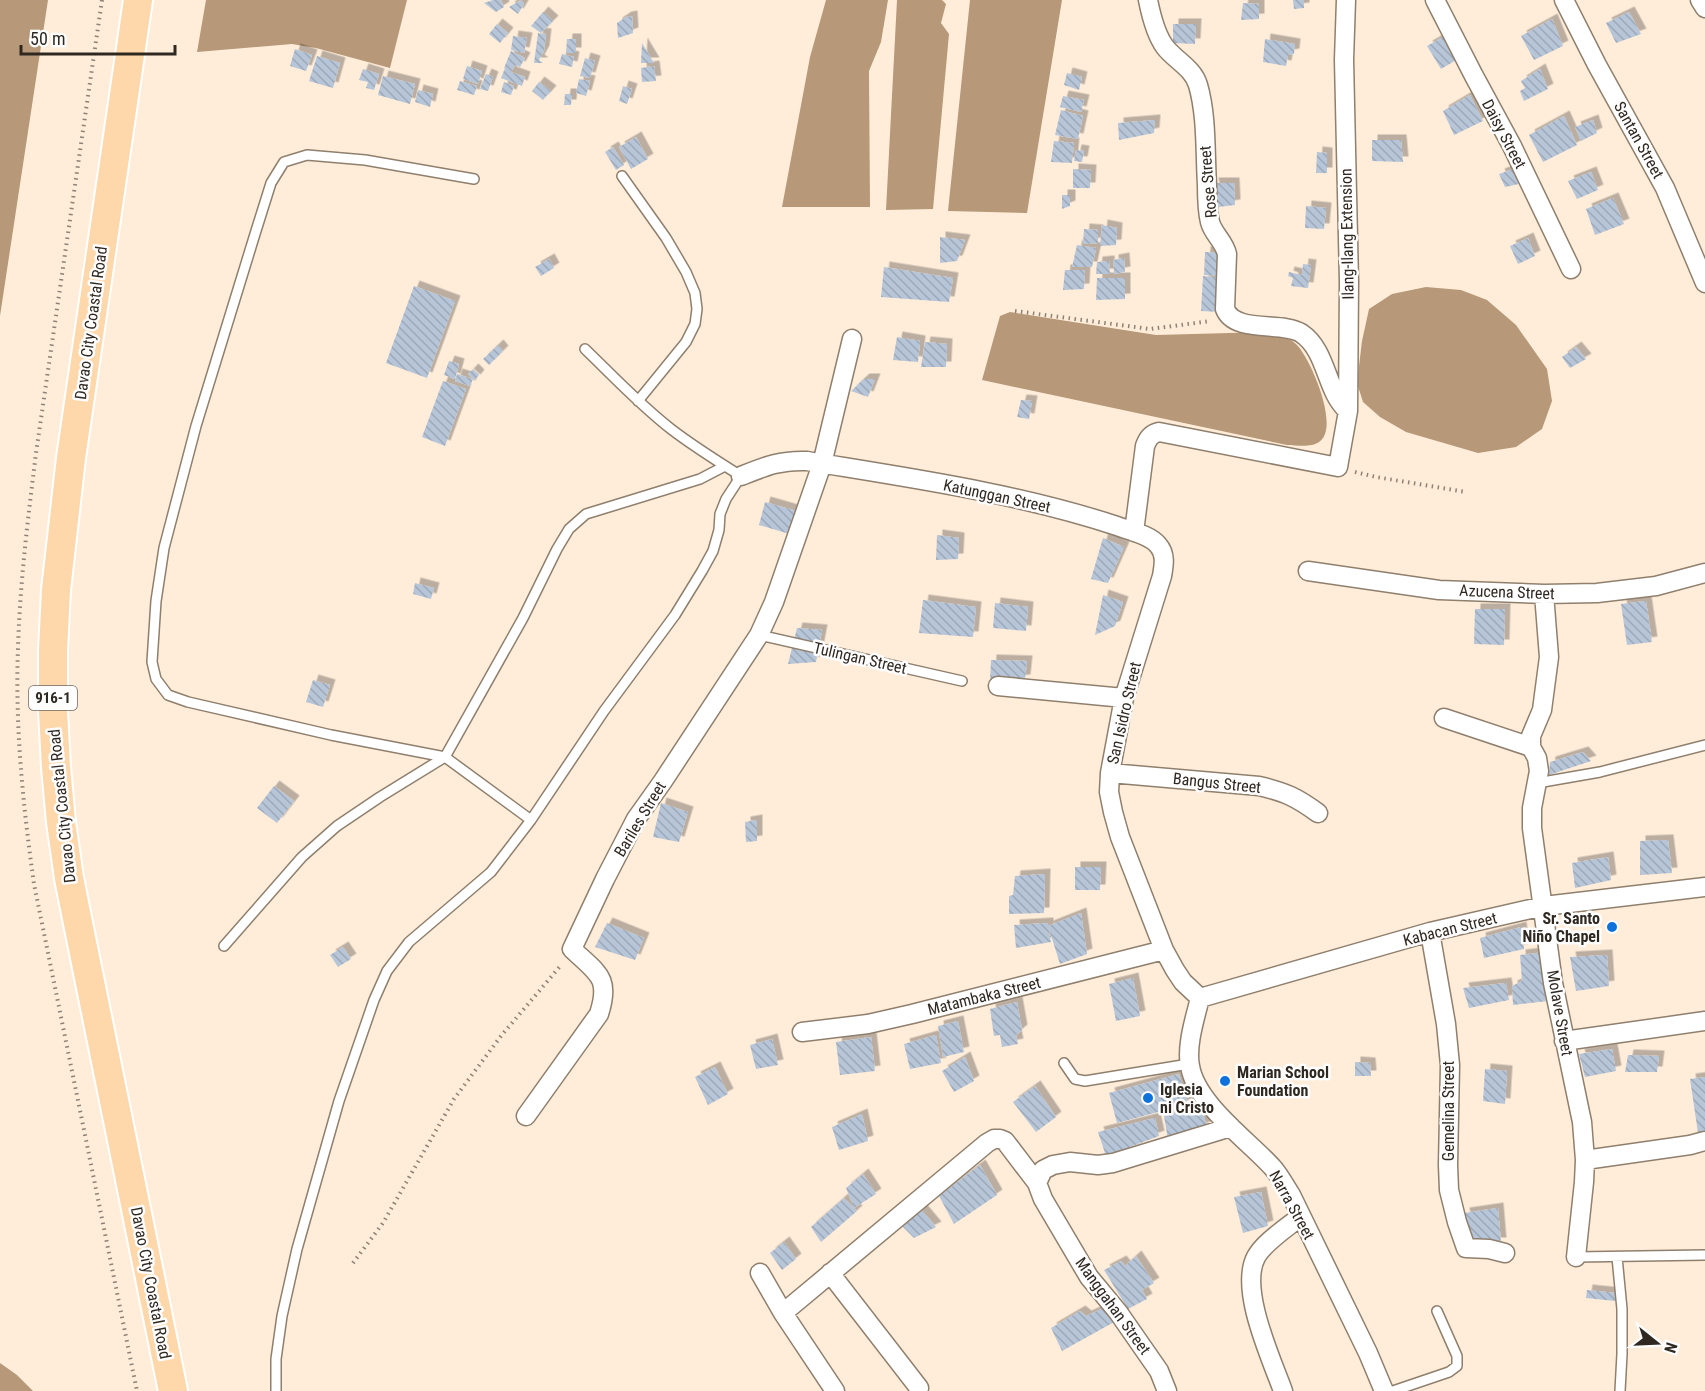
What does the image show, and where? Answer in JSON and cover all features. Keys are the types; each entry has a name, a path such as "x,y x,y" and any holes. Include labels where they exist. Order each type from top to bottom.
{"main road":[{"name":"Davao City Coastal Road","path":"138,0 62,529 53,650 53,711 56,767 69,878 173,1391"}],"street":[{"name":"Rose Street","path":"1148,0 1164,46 1182,63 1197,83 1203,119 1210,222 1217,236 1226,246 1225,309 1231,318"},
{"name":"Ilang-Ilang Extension","path":"1338,467 1348,411 1349,282 1344,60 1346,0"},
{"name":"Daisy Street","path":"1435,0 1512,146 1571,269"},
{"name":"Santan Street","path":"1564,0 1665,188 1705,283"},
{"path":"1700,0 1705,8"},
{"path":"1231,318 1255,325 1295,330 1303,334 1320,357 1338,399 1348,411"},
{"name":"Bariles Street","path":"572,949 636,819 759,635 774,602 822,464 852,339"},
{"path":"1134,532 1145,446 1153,434 1166,432 1338,467"},
{"name":"Katunggan Street","path":"741,476 774,463 791,460 929,481 1087,517 1151,539 1163,552"},
{"name":"San Isidro Street","path":"1163,552 1162,576 1124,698 1110,773 1109,792 1120,837 1164,950 1183,982 1200,998"},
{"name":"Azucena Street","path":"1308,571 1439,590 1544,594 1597,593 1656,586 1705,573"},
{"name":"Molave Street","path":"1544,594 1549,657 1542,710 1531,736 1531,747 1537,758 1539,771 1532,808 1532,828 1553,983 1582,1122 1585,1160 1576,1257"},
{"path":"998,686 1124,698"},
{"path":"1444,718 1531,747"},
{"name":"Bangus Street","path":"1110,773 1259,786 1283,791 1318,813"},
{"name":"Kabacan Street","path":"1200,998 1430,933 1544,906 1705,887"},
{"name":"Gemelina Street","path":"1430,933 1446,1024 1450,1065 1449,1190 1466,1248 1489,1249 1505,1253"},
{"path":"526,1116 599,1014 603,1001 604,986 601,976 572,949"},
{"name":"Matambaka Street","path":"802,1032 868,1024 901,1017 1164,950"},
{"name":"Narra Street","path":"1200,998 1191,1040 1189,1064 1196,1086 1231,1127 1273,1168 1291,1195 1368,1353 1384,1391"},
{"path":"1564,1041 1705,1021"},
{"path":"1037,1183 1044,1170 1053,1165 1070,1162 1098,1165 1113,1163 1231,1127"},
{"name":"Manggahan Street","path":"830,1274 987,1143 1000,1139 1008,1144 1037,1183 1043,1199 1089,1277 1118,1312 1154,1363 1159,1371 1161,1389"},
{"path":"1585,1160 1705,1141"},
{"path":"1283,1391 1258,1322 1251,1290 1252,1268 1256,1256 1263,1248 1300,1216"},
{"path":"760,1273 783,1313 835,1391"},
{"path":"783,1313 830,1274 919,1388"}],"lane":[{"path":"474,179 365,160 308,155 284,162 271,183 196,426 167,537 156,601 152,662 156,680 168,695 188,702 331,735 445,758 531,820"},
{"path":"622,176 666,238 686,272 695,292 697,309 694,324 686,342 638,401"},
{"path":"276,1391 276,1359 282,1316 297,1249 339,1101 374,1000 387,971 409,942 491,872 531,820 604,711 675,615 702,571 713,551 719,530 720,514 741,476 671,429 638,401 585,349"},
{"path":"224,946 302,857 337,826 445,758 523,618 569,529 586,514 700,479 725,466"},
{"name":"Tulingan Street","path":"759,635 962,681"},
{"path":"1537,783 1600,772 1705,745"},
{"path":"1064,1063 1075,1079 1085,1082 1189,1064"},
{"path":"1576,1257 1705,1255"},
{"path":"1617,1257 1622,1309 1620,1391"},
{"path":"1393,1391 1457,1366 1457,1356 1437,1311"}],"path":[{"path":"1015,311 1150,329 1231,318"},
{"path":"1338,467 1376,477 1466,492"},
{"path":"353,1263 383,1223 459,1091 501,1036 557,971 572,949"}],"shaded area":[{"path":"0,0 48,0 0,316"},
{"path":"206,0 407,0 390,68 316,48 292,44 197,52"},
{"path":"826,0 888,0 881,42 869,71 870,207 782,207 810,57"},
{"path":"897,0 942,0 946,4 941,23 949,34 933,209 886,210"},
{"path":"970,0 1062,0 1027,213 948,211"},
{"path":"1426,287 1461,290 1487,300 1516,325 1547,369 1552,401 1542,429 1516,447 1478,453 1406,432 1380,417 1363,402 1357,383 1369,309 1392,294"},
{"path":"1010,312 1156,335 1266,332 1285,337 1293,341 1302,351 1315,377 1325,408 1327,423 1325,434 1319,442 1312,445 1287,445 982,380 1000,316"},
{"path":"0,1363 17,1375 33,1391 0,1391"}],"building":[{"path":"501,0 504,7 496,12 484,3"},
{"path":"521,0 524,4 518,14 509,7"},
{"path":"1293,0 1304,0 1304,8 1294,9"},
{"path":"1243,3 1259,4 1259,19 1241,20"},
{"path":"543,12 553,21 541,33 531,26"},
{"path":"1629,12 1641,34 1616,43 1606,23"},
{"path":"632,16 633,33 618,38 617,23"},
{"path":"1552,19 1563,46 1534,60 1521,36"},
{"path":"497,24 508,33 500,43 489,34"},
{"path":"1173,24 1196,24 1195,44 1173,43"},
{"path":"538,33 546,34 544,51 539,60 543,63 534,63"},
{"path":"513,36 527,38 524,53 511,50"},
{"path":"1443,37 1446,44 1451,43 1458,59 1441,69 1427,46"},
{"path":"567,39 576,39 576,53 566,53"},
{"path":"1265,39 1295,44 1294,54 1288,55 1286,66 1263,62"},
{"path":"642,43 654,63 641,63"},
{"path":"295,49 312,55 306,71 290,66"},
{"path":"511,51 525,58 520,67 515,65 511,72 525,77 522,86 501,78"},
{"path":"562,54 574,57 572,67 559,64"},
{"path":"317,56 340,63 333,88 309,81"},
{"path":"585,58 595,61 590,78 580,76"},
{"path":"467,66 482,71 478,84 463,79"},
{"path":"654,66 656,81 642,82 641,68"},
{"path":"363,69 379,74 374,90 366,88 368,82 359,80"},
{"path":"1540,69 1548,89 1524,101 1520,91 1525,88 1521,81"},
{"path":"1067,73 1082,77 1079,90 1064,85"},
{"path":"486,74 493,77 488,91 480,89"},
{"path":"383,76 415,84 410,104 378,95"},
{"path":"579,79 590,81 586,96 576,93"},
{"path":"460,81 477,86 474,95 457,90"},
{"path":"504,82 514,86 511,95 501,92"},
{"path":"539,82 551,91 543,100 532,91"},
{"path":"623,86 632,89 627,104 619,101"},
{"path":"418,90 433,94 430,107 415,102"},
{"path":"565,94 572,94 571,105 564,105"},
{"path":"1470,95 1483,121 1454,135 1443,111"},
{"path":"1063,96 1084,100 1081,112 1060,107"},
{"path":"1061,110 1083,116 1078,139 1055,135"},
{"path":"1564,116 1577,145 1543,162 1529,135"},
{"path":"1155,120 1154,133 1119,140 1118,123"},
{"path":"1593,120 1597,133 1581,141 1575,127"},
{"path":"636,137 648,159 631,169 619,147"},
{"path":"1372,140 1401,140 1403,162 1372,161"},
{"path":"1054,141 1074,143 1072,163 1051,162"},
{"path":"613,147 624,165 616,170 605,152"},
{"path":"1076,150 1084,151 1082,162 1074,161"},
{"path":"1317,152 1327,153 1327,173 1316,173"},
{"path":"1073,169 1091,170 1090,188 1073,188"},
{"path":"1513,169 1519,184 1505,187 1499,174"},
{"path":"1591,172 1598,190 1577,199 1568,181"},
{"path":"1213,183 1234,183 1235,205 1218,207"},
{"path":"1062,195 1070,195 1070,206 1062,209"},
{"path":"1613,198 1624,224 1595,235 1586,209"},
{"path":"1306,206 1326,208 1324,229 1305,228"},
{"path":"1102,225 1117,228 1116,245 1100,246"},
{"path":"1084,229 1098,230 1098,243 1083,244"},
{"path":"940,237 965,240 957,261 940,263"},
{"path":"1528,238 1535,256 1518,264 1510,246"},
{"path":"1077,245 1096,248 1092,267 1072,267"},
{"path":"1205,252 1223,253 1222,276 1204,275"},
{"path":"1124,258 1125,272 1114,274 1113,260"},
{"path":"549,259 554,268 541,276 535,267"},
{"path":"1109,261 1110,274 1096,274 1097,262"},
{"path":"1303,264 1311,265 1308,288 1291,286 1293,278 1288,276 1289,272 1302,275"},
{"path":"884,267 953,278 949,302 881,297"},
{"path":"1065,270 1085,270 1084,289 1063,290"},
{"path":"1203,276 1222,278 1220,312 1201,311"},
{"path":"1097,278 1125,278 1125,299 1096,300"},
{"path":"414,286 455,301 427,378 386,363"},
{"path":"897,337 920,341 918,362 893,360"},
{"path":"925,342 947,344 946,367 921,367"},
{"path":"498,345 503,351 489,365 483,359"},
{"path":"1576,347 1586,359 1570,368 1562,357"},
{"path":"449,361 459,364 455,379 444,375"},
{"path":"473,369 479,375 475,380 468,374"},
{"path":"457,374 473,379 470,386 455,381"},
{"path":"864,379 875,379 868,397 851,391"},
{"path":"443,381 466,389 445,446 422,437"},
{"path":"1021,400 1032,401 1029,419 1017,417"},
{"path":"765,502 800,512 793,535 759,525"},
{"path":"937,535 959,538 958,559 936,560"},
{"path":"1103,538 1124,547 1108,583 1091,579"},
{"path":"415,583 434,588 431,599 413,594"},
{"path":"1103,595 1123,602 1115,626 1095,635"},
{"path":"923,600 976,607 973,637 919,633"},
{"path":"1646,601 1652,642 1627,645 1621,604"},
{"path":"995,603 1028,607 1026,631 993,628"},
{"path":"1475,609 1505,609 1504,645 1474,644"},
{"path":"797,628 822,630 816,662 788,664"},
{"path":"991,660 1027,661 1025,680 990,682"},
{"path":"313,680 330,685 323,707 306,702"},
{"path":"1583,752 1591,761 1549,775 1550,762"},
{"path":"274,786 294,801 277,823 257,808"},
{"path":"661,803 688,812 679,842 653,837"},
{"path":"757,820 757,841 746,842 745,822"},
{"path":"1668,840 1672,873 1640,875 1640,841"},
{"path":"1608,857 1611,880 1575,888 1572,863"},
{"path":"1075,867 1101,867 1100,890 1075,890"},
{"path":"1045,874 1044,913 1009,914 1009,896 1013,895 1015,876"},
{"path":"1081,913 1087,954 1060,964 1048,926"},
{"path":"607,923 644,938 635,960 595,947"},
{"path":"1048,923 1051,942 1016,948 1014,925"},
{"path":"1521,927 1524,949 1484,958 1480,938"},
{"path":"343,947 351,959 338,967 330,955"},
{"path":"1545,952 1548,1001 1513,1005 1512,986 1522,981 1520,955"},
{"path":"1607,955 1609,986 1576,991 1570,957"},
{"path":"1133,978 1140,1016 1116,1021 1109,984"},
{"path":"1506,983 1509,1000 1469,1008 1463,988"},
{"path":"1017,1002 1022,1030 1016,1035 1018,1044 1002,1047 1000,1035 994,1036 990,1009"},
{"path":"958,1021 964,1052 943,1057 938,1026"},
{"path":"936,1035 941,1063 910,1069 904,1044"},
{"path":"871,1037 875,1071 840,1075 836,1042"},
{"path":"772,1039 778,1065 756,1069 750,1045"},
{"path":"1612,1049 1616,1071 1585,1077 1579,1054"},
{"path":"1628,1055 1659,1056 1657,1072 1625,1072"},
{"path":"965,1057 974,1081 954,1092 942,1071"},
{"path":"1355,1062 1370,1063 1371,1076 1355,1076"},
{"path":"715,1067 728,1094 708,1105 695,1077"},
{"path":"1485,1069 1507,1071 1505,1104 1483,1101"},
{"name":"Iglesia ni Cristo","path":"1179,1074 1188,1104 1117,1123 1109,1093"},
{"path":"1705,1077 1705,1132 1698,1133 1690,1079"},
{"path":"1035,1086 1056,1117 1036,1132 1013,1102"},
{"path":"1200,1106 1207,1126 1168,1140 1164,1116"},
{"path":"862,1114 868,1141 839,1150 832,1127"},
{"path":"1155,1118 1159,1136 1106,1156 1098,1132"},
{"path":"980,1165 997,1195 954,1224 939,1196"},
{"path":"863,1174 876,1194 854,1208 846,1188"},
{"path":"1261,1192 1268,1226 1243,1233 1234,1197"},
{"path":"844,1198 857,1211 821,1242 811,1227"},
{"path":"920,1208 936,1227 914,1238 902,1226"},
{"path":"1498,1208 1501,1243 1470,1243 1464,1213"},
{"path":"784,1242 796,1259 782,1270 770,1253"},
{"path":"1136,1256 1154,1283 1142,1290 1147,1299 1128,1309 1104,1270 1121,1261 1125,1266"},
{"path":"1587,1290 1616,1293 1615,1301 1586,1298"},
{"path":"1108,1306 1116,1321 1062,1351 1051,1328 1080,1311 1086,1316"}],"place":[{"name":"Sr. Santo Niño Chapel","path":"1612,927"},
{"name":"Marian School Foundation","path":"1225,1081"},
{"name":"Iglesia ni Cristo","path":"1148,1098"}]}
